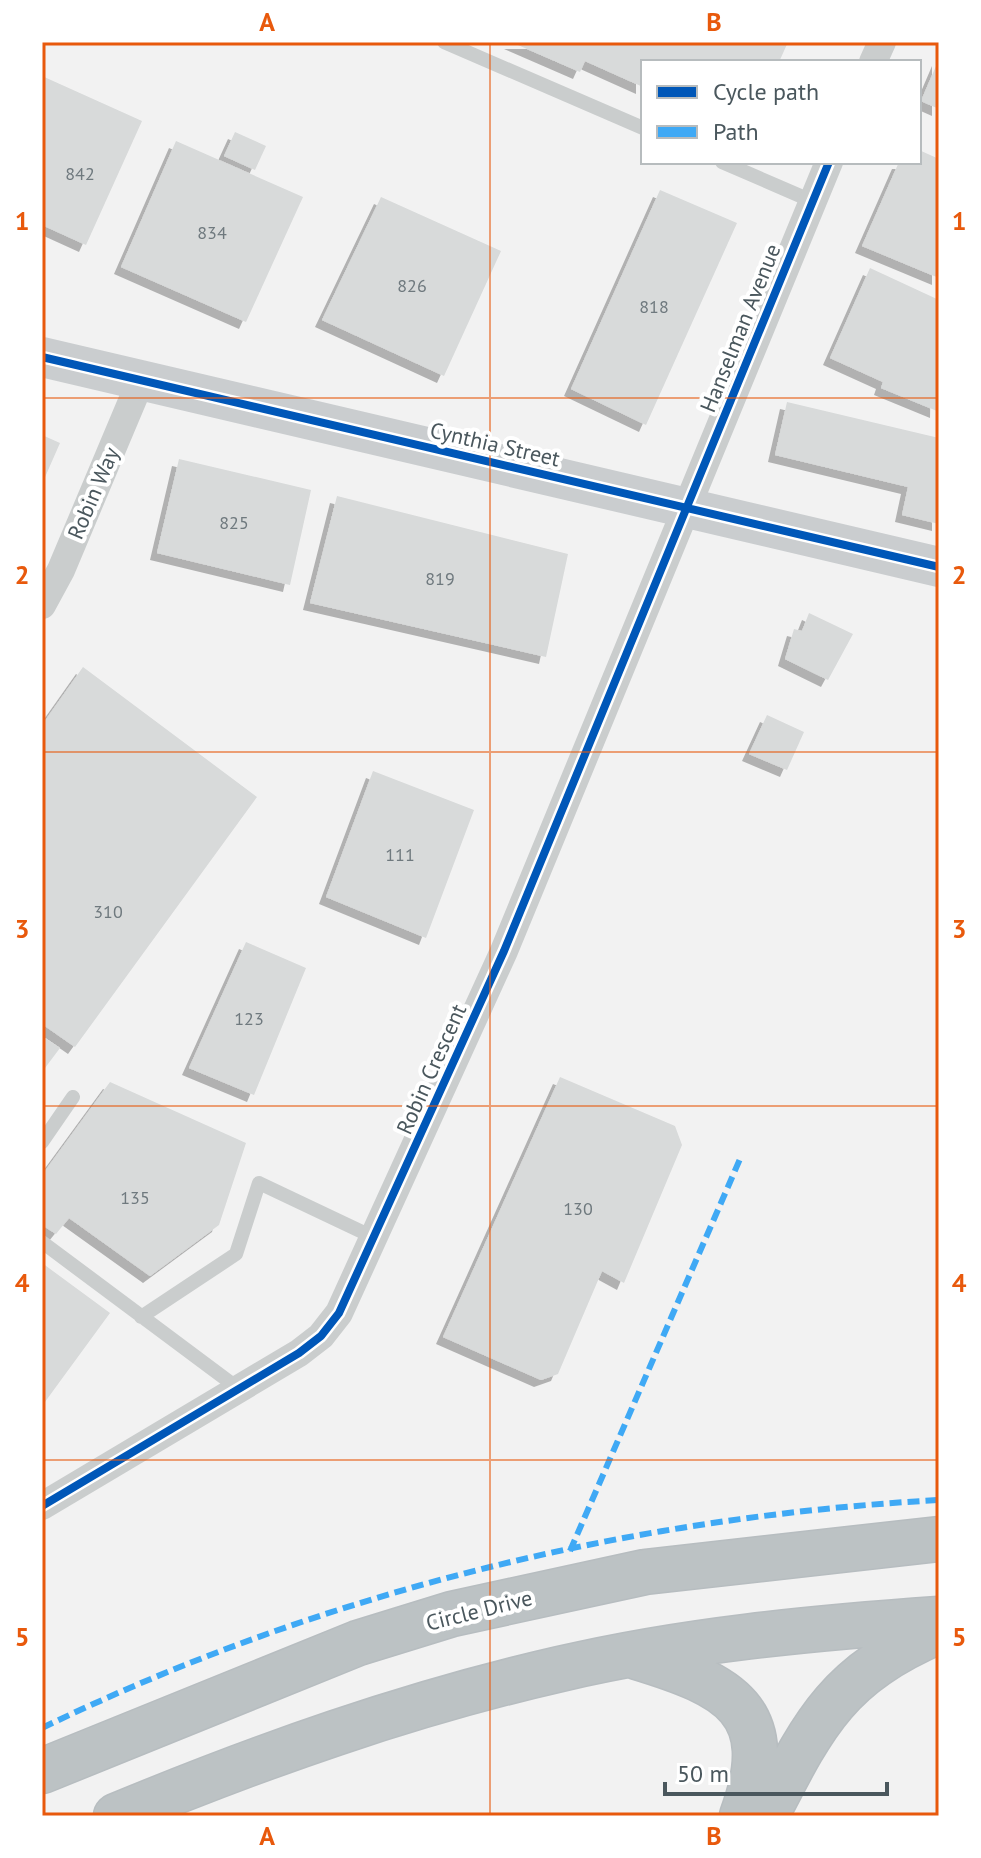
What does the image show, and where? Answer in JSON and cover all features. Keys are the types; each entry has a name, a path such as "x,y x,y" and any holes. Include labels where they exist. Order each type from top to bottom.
{"highway":[{"name":"Circle Drive","path":"42,1771 358,1643 452,1614 645,1572 939,1539"},
{"path":"116,1816 280,1751 464,1693 631,1655 798,1631 939,1619"},
{"path":"766,1816 806,1741 832,1704 858,1676 889,1655 939,1631"},
{"path":"631,1655 709,1683 730,1698 751,1723 757,1751 754,1784 742,1816"}],"street":[{"name":"Hanselman Avenue","path":"686,508 828,164"},
{"name":"Cynthia Street","path":"42,357 939,567"},
{"name":"Robin Way","path":"42,605 61,570 141,380"},
{"name":"Robin Crescent","path":"42,1506 239,1389 321,1336 352,1289 504,951 686,508"}],"lane":[{"path":"444,42 641,127"},
{"path":"727,164 812,201"},
{"path":"42,1142 73,1097"},
{"path":"141,1317 236,1254 259,1183 375,1238"},
{"path":"42,1242 239,1389"}],"building":[{"path":"511,42 788,42 780,60 641,60 641,86 585,61 580,72"},
{"path":"939,59 939,109 921,101"},
{"path":"42,76 142,121 86,245 42,225"},
{"path":"235,132 266,146 255,170 224,156"},
{"path":"176,141 303,197 246,322 121,267"},
{"path":"921,151 939,159 939,278 862,246 898,164 921,164"},
{"path":"660,190 737,223 646,425 571,389"},
{"path":"381,197 501,251 444,376 322,320"},
{"path":"870,268 939,300 937,411 881,388 883,382 830,358"},
{"path":"787,402 939,438 939,524 902,515 908,487 775,455"},
{"path":"42,435 60,443 42,484"},
{"path":"179,459 311,490 290,585 157,553"},
{"path":"337,496 568,554 546,657 310,603"},
{"path":"809,613 853,634 828,680 785,659 794,629 802,631"},
{"path":"83,667 257,797 75,1047 42,1024 42,725"},
{"path":"767,715 804,732 787,770 749,754"},
{"path":"373,771 474,810 426,938 326,897"},
{"path":"246,942 306,968 254,1095 189,1068"},
{"path":"42,1036 60,1048 42,1072"},
{"path":"560,1077 675,1126 682,1145 624,1283 602,1271 558,1374 541,1380 443,1337"},
{"path":"110,1082 246,1143 219,1225 150,1276 69,1218 56,1234 42,1225 42,1175"},
{"path":"42,1263 110,1313 42,1406"}],"marked path":[{"path":"570,1551 740,1159"},
{"path":"42,1728 148,1680 256,1638 367,1601 479,1570 593,1544 707,1524 823,1509 939,1500"}],"cycle path":[{"path":"42,1506 299,1353 321,1336 339,1313 504,951 828,164"},
{"path":"42,357 939,567"}]}
